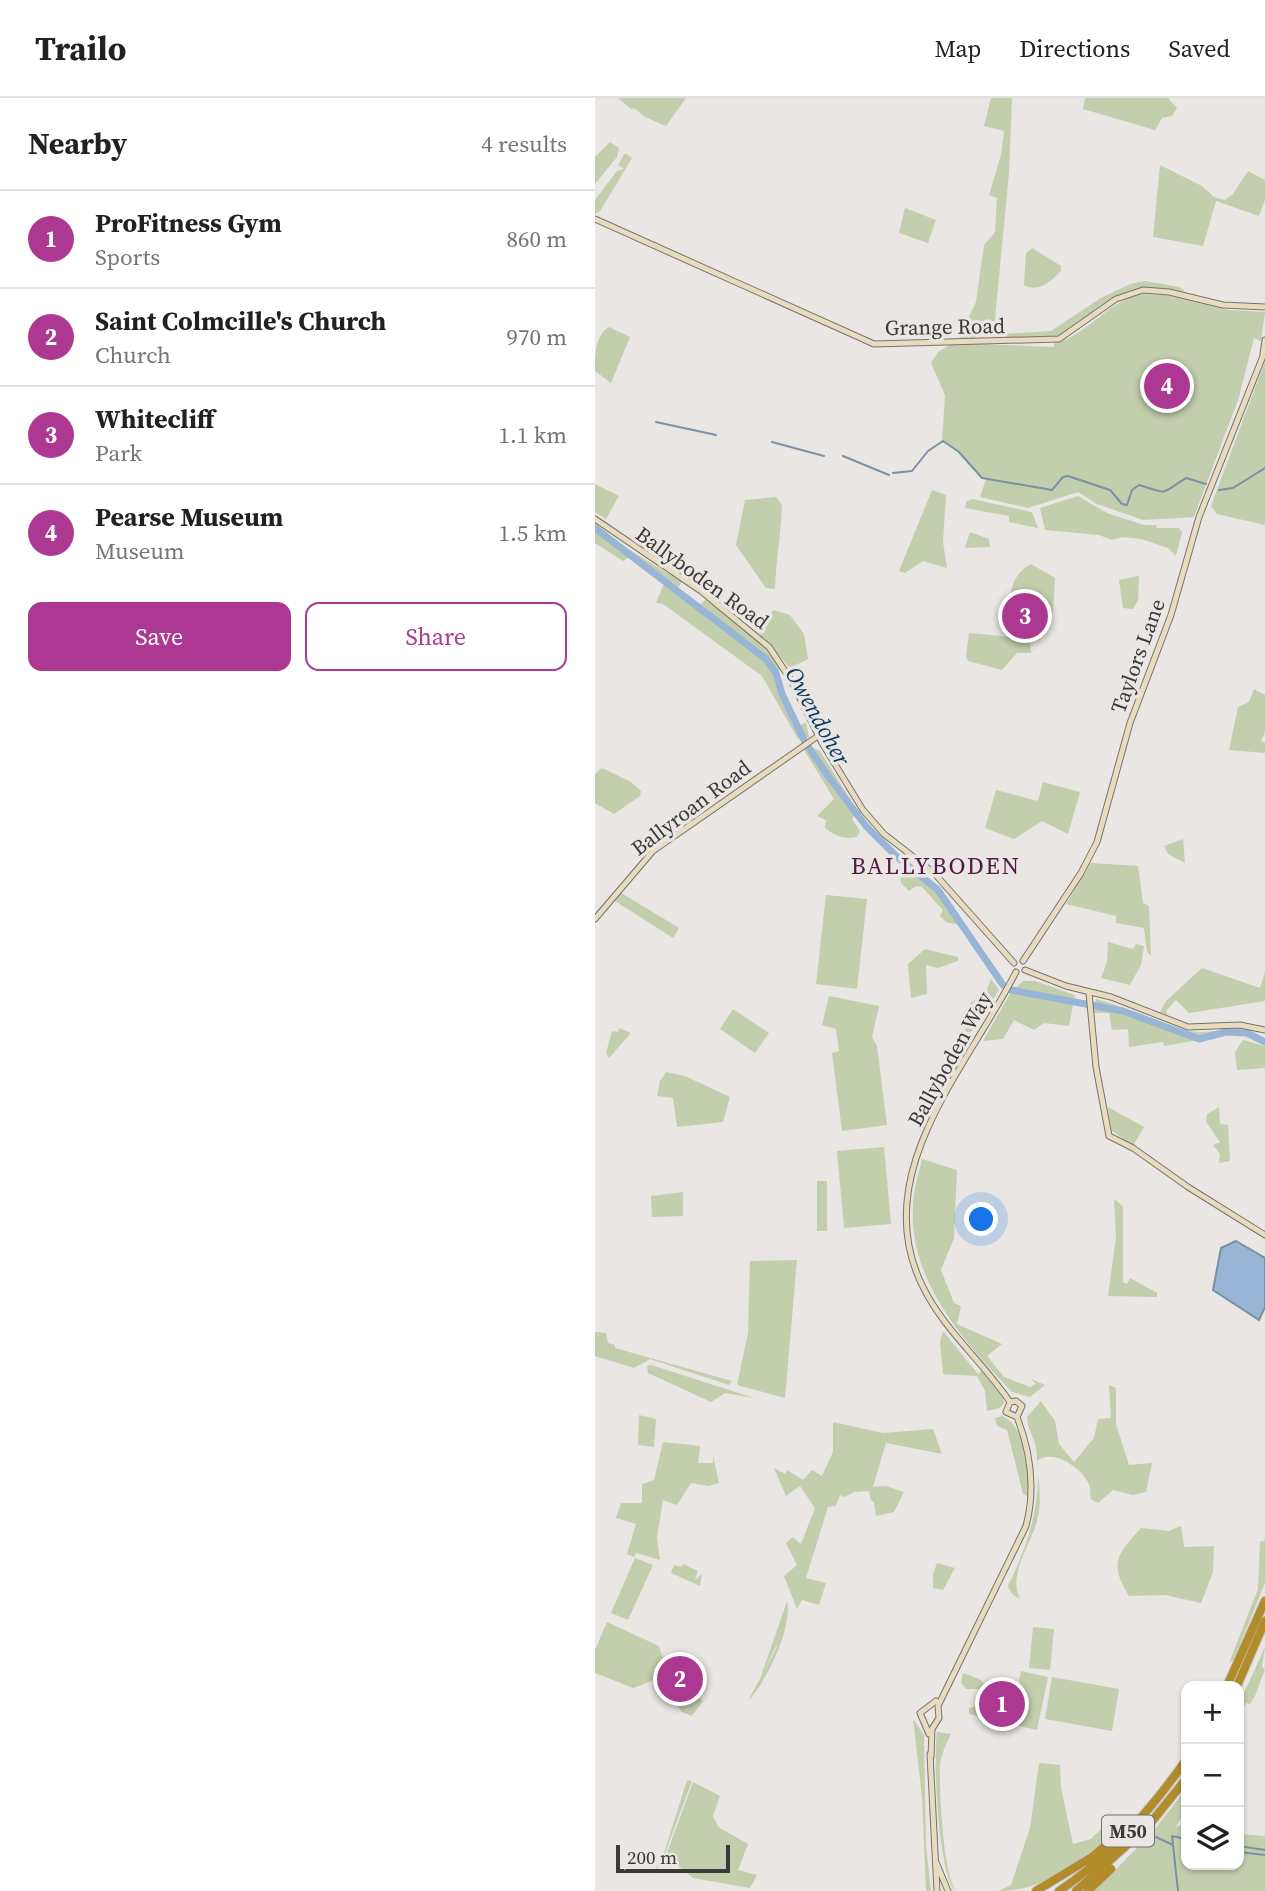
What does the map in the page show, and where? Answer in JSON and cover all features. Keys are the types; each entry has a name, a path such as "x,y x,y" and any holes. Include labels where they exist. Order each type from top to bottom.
{"highway":[{"path":"1229,1681 1265,1601"},
{"path":"1239,1681 1265,1621"},
{"name":"M50","path":"1059,1891 1113,1847 1155,1801 1181,1767"},
{"name":"M50","path":"1088,1891 1149,1825 1181,1785"},
{"name":"M50","path":"1035,1891 1092,1857 1155,1801"},
{"name":"M50","path":"1076,1891 1149,1825"}],"main road":[{"name":"Grange Road","path":"595,219 874,344 1059,339 1116,299 1143,290 1169,292 1223,305 1263,307"},
{"name":"Taylors Lane","path":"1023,961 1081,873 1097,842 1133,713 1171,615 1199,517 1264,354 1265,340"},
{"name":"Ballyboden Road","path":"595,519 701,591 769,647 791,680 818,736 875,824 934,873 1014,963"},
{"name":"Ballyroan Road","path":"595,919 653,851 818,736"},
{"path":"1025,970 1023,961 1014,963 1016,972 1025,970 1188,1027 1240,1025 1265,1030"},
{"name":"Ballyboden Way","path":"1010,1402 933,1306 917,1275 907,1225 909,1186 925,1136 948,1088 1016,972"},
{"path":"1089,993 1096,1067 1109,1136 1133,1148 1188,1187 1265,1235"},
{"path":"930,1757 944,1693 1027,1526 1031,1499 1031,1464 1017,1417 1021,1406 1016,1401 1010,1402 1006,1411 1010,1416 1017,1417"},
{"path":"937,1891 930,1757 926,1726 920,1716 923,1709 944,1693"},
{"path":"930,1706 938,1711"},
{"path":"926,1726 935,1725"},
{"path":"935,1859 948,1891"}],"green space":[{"path":"618,98 686,98 666,126 645,117 634,108 631,109"},
{"path":"991,98 1012,98 1009,173 994,329 1003,334 1051,331 1101,298 1130,284 1145,281 1179,287 1186,292 1162,288 1130,291 1109,300 1071,330 1051,338 1020,339 980,334 975,338 959,338 966,332 965,325 976,302 984,245 995,232 997,198 989,195 1001,155 1004,131 984,126"},
{"path":"1085,98 1168,98 1177,108 1172,116 1162,118 1155,130 1083,109"},
{"path":"610,142 619,148 617,157 595,184 595,157"},
{"path":"625,153 632,158 600,211 595,214 595,200 617,171 624,169 618,165"},
{"path":"1160,165 1202,186 1214,197 1225,200 1233,194 1248,171 1265,180 1265,200 1259,216 1216,201 1203,246 1153,237"},
{"path":"905,208 936,220 928,243 899,233"},
{"path":"1032,248 1061,266 1061,271 1053,279 1035,288 1024,285 1026,253"},
{"path":"1143,294 1166,295 1228,310 1265,312 1261,341 1254,338 1239,397 1194,517 1143,520 1097,504 1078,492 1028,508 980,497 986,479 942,441 945,395 931,363 938,352 953,343 1054,347 1054,343 1077,333 1119,303"},
{"path":"609,327 630,337 611,383 595,371 598,340"},
{"path":"1265,361 1265,525 1217,514 1211,506"},
{"path":"595,484 619,496 606,519 595,512"},
{"path":"932,490 946,495 943,542 947,568 923,561 905,573 899,571"},
{"path":"1078,496 1107,513 1144,525 1179,528 1182,532 1176,556 1168,548 1141,539 1122,537 1112,540 1099,535 1045,530 1040,508"},
{"path":"776,497 782,505 775,589 766,588 736,545 745,500"},
{"path":"972,499 1032,512 1038,528 1009,522 1009,516 965,508 966,502"},
{"path":"595,523 628,549 682,582 676,590 699,606 706,599 764,646 782,669 775,672 797,727 806,722 809,737 802,741 798,739 762,676 663,604 656,603 665,581 644,565 642,567 629,557 623,561 595,543"},
{"path":"970,532 989,539 990,547 965,548"},
{"path":"1031,564 1055,578 1053,613 1040,612 1030,641 1031,653 1017,653 1002,670 968,661 966,656 969,633 1012,637 1012,587 1016,578"},
{"path":"1139,576 1138,600 1133,609 1123,608 1119,580"},
{"path":"774,610 790,615 804,634 808,659 790,668 750,623 751,613 765,617"},
{"path":"1254,689 1265,695 1265,732 1261,741 1265,743 1265,753 1229,750 1238,707 1249,702"},
{"path":"811,747 820,751 858,812 852,819 860,831 857,837 844,838 836,835 825,828 826,820 817,816 834,799 804,750"},
{"path":"602,768 631,782 641,791 640,796 614,814 595,803 595,774"},
{"path":"1043,782 1080,792 1068,834 1042,821 1014,839 985,828 996,790 1038,801"},
{"path":"1183,839 1185,863 1168,854 1164,846"},
{"path":"906,863 933,886 959,925 946,922 940,916 943,910 922,887 916,886 909,891 901,883 900,869"},
{"path":"1091,863 1138,866 1143,903 1149,906 1151,956 1147,952 1144,928 1116,923 1116,916 1066,904"},
{"path":"618,891 679,928 673,938 612,899"},
{"path":"826,895 867,899 857,989 816,984"},
{"path":"1108,942 1133,949 1136,944 1144,946 1141,965 1130,985 1101,978 1107,962"},
{"path":"925,949 958,957 958,961 938,968 926,965 927,994 911,998 908,964"},
{"path":"1202,968 1260,988 1265,972 1265,1001 1189,1013 1176,1000 1166,1011 1168,1015 1160,1012 1166,1001"},
{"path":"991,979 999,990 968,1037 963,1034 972,1017 970,1003 986,992"},
{"path":"1023,981 1035,981 1075,995 1069,1026 1044,1023 1034,1030 1014,1020 1003,1039 983,1041 1011,992"},
{"path":"829,996 879,1006 872,1037 877,1046 887,1125 842,1131 832,1053 839,1051 836,1029 822,1025"},
{"path":"1096,999 1170,1026 1200,1032 1214,1031 1215,1037 1164,1046 1163,1042 1129,1047 1128,1029 1112,1030 1109,1013 1094,1013"},
{"path":"733,1009 769,1033 755,1053 720,1029"},
{"path":"619,1028 631,1033 609,1058 606,1053 612,1031 618,1032"},
{"path":"1243,1040 1265,1046 1265,1068 1237,1070 1235,1052"},
{"path":"666,1072 685,1076 730,1097 723,1122 677,1127 673,1098 657,1096 660,1081"},
{"path":"1108,1107 1144,1127 1133,1146 1111,1130"},
{"path":"1219,1107 1220,1124 1228,1125 1230,1161 1219,1163 1220,1154 1213,1145 1220,1142 1206,1122 1207,1114"},
{"path":"884,1147 891,1224 844,1228 837,1151"},
{"path":"922,1159 957,1170 954,1238 941,1270 954,1303 961,1306 957,1324 1002,1344 987,1356 1004,1377 1030,1387 1036,1384 1031,1379 1045,1385 1030,1397 1012,1392 994,1373 959,1331 930,1285 914,1234 913,1201"},
{"path":"817,1181 827,1181 827,1231 817,1231"},
{"path":"683,1192 683,1216 652,1217 651,1196"},
{"path":"1114,1199 1123,1206 1123,1282 1127,1284 1130,1278 1157,1293 1157,1297 1108,1296 1116,1237"},
{"path":"797,1260 785,1398 737,1385 748,1333 750,1261"},
{"path":"943,1331 978,1374 982,1371 1002,1394 1004,1403 1000,1408 987,1411 985,1391 977,1376 943,1374 940,1342"},
{"path":"595,1332 606,1333 608,1343 615,1345 615,1348 732,1381 729,1385 650,1359 634,1368 595,1356"},
{"path":"651,1365 754,1398 725,1393 711,1402 648,1373 647,1366"},
{"path":"1109,1385 1116,1388 1116,1424 1129,1465 1152,1463 1146,1492 1133,1495 1113,1490 1098,1503 1091,1499 1090,1486 1084,1476 1072,1465 1050,1457 1037,1461 1027,1417 1041,1401 1055,1421 1059,1444 1074,1462 1094,1438 1098,1419 1111,1418"},
{"path":"639,1415 656,1419 654,1447 638,1445"},
{"path":"1002,1416 1017,1430 1026,1452 1028,1497 1023,1494 1007,1430 997,1426 995,1418"},
{"path":"833,1422 883,1433 933,1429 942,1454 886,1443 873,1487 886,1486 904,1492 894,1512 876,1516 869,1491 854,1492 845,1497 840,1495 836,1506 828,1507 806,1578 826,1583 819,1605 802,1600 797,1609 784,1576 797,1565 786,1543 793,1537 801,1544 815,1508 800,1486 786,1496 774,1468 785,1474 787,1470 803,1480 812,1470 822,1476 833,1452"},
{"path":"663,1442 700,1446 698,1463 713,1463 713,1455 719,1483 708,1486 691,1483 677,1505 663,1500 657,1537 660,1560 636,1553 634,1557 627,1554 636,1524 616,1518 621,1503 642,1503 642,1484 654,1480"},
{"path":"1038,1470 1039,1510 1016,1579 1020,1599 1012,1594 1008,1586 1023,1553 1033,1519"},
{"path":"1181,1526 1184,1547 1214,1546 1213,1572 1201,1603 1165,1595 1129,1596 1119,1575 1118,1566 1126,1545 1141,1528 1169,1531"},
{"path":"1265,1540 1265,1583 1234,1659 1229,1663 1258,1589 1260,1542"},
{"path":"635,1558 653,1565 628,1620 611,1613"},
{"path":"937,1563 955,1568 943,1590 933,1588 933,1574"},
{"path":"683,1564 698,1571 695,1580 702,1574 700,1586 671,1573 674,1565 681,1567"},
{"path":"787,1601 786,1625 777,1654 763,1681 748,1701 760,1678"},
{"path":"607,1622 659,1646 663,1659 659,1678 633,1688 595,1673 595,1650"},
{"path":"1033,1627 1054,1629 1050,1670 1029,1668"},
{"path":"1265,1647 1262,1667 1265,1669 1255,1696 1244,1707 1244,1693"},
{"path":"1021,1671 1048,1677 1037,1730 1010,1724"},
{"path":"963,1673 979,1679 990,1688 988,1718 969,1714 969,1708 980,1706 982,1695 978,1689 966,1689 961,1683"},
{"path":"1052,1677 1119,1689 1112,1731 1045,1719"},
{"path":"687,1688 703,1701 692,1716 682,1712 673,1700 675,1694"},
{"path":"913,1719 924,1735 926,1846 931,1891 926,1891 922,1797"},
{"path":"937,1732 951,1734 941,1762 940,1793 945,1850 956,1891 950,1881 941,1842 936,1766"},
{"path":"1039,1763 1060,1765 1061,1788 1073,1844 1091,1839 1113,1817 1124,1821 1082,1858 1051,1878 1035,1885 998,1891 1011,1885 1030,1828"},
{"path":"687,1780 692,1781 662,1861 652,1877 665,1850"},
{"path":"693,1782 720,1796 713,1816 718,1827 748,1844 738,1870 757,1875 750,1888 693,1878 671,1860 664,1861"},
{"path":"1181,1795 1181,1818 1176,1827 1181,1826 1181,1870 1244,1870 1244,1834 1265,1836 1265,1891 1095,1891 1155,1829"}],"water":[{"path":"1236,1241 1265,1258 1265,1307 1259,1320 1213,1290 1221,1248"}],"waterway":[{"path":"656,422 716,435"},
{"path":"893,473 912,471 928,451 943,441 959,452 982,478 1052,490 1063,477 1068,476 1110,490 1122,504 1127,505 1132,490 1139,485 1165,491 1186,478 1206,484"},
{"path":"772,442 824,456"},
{"path":"843,456 889,475"},
{"path":"1219,490 1233,488 1265,468"},
{"name":"Owendoher","path":"595,528 766,659 776,673 782,694 805,742 828,776 866,826 896,856 938,890 1003,985"},
{"name":"Owendoher","path":"1011,990 1123,1011 1199,1039 1226,1032 1247,1033 1265,1042"},
{"path":"1173,1844 1172,1836 1181,1838"},
{"path":"1156,1837 1173,1845 1178,1891"},
{"path":"1244,1847 1265,1850"},
{"path":"1244,1853 1265,1855"}],"place":[{"name":"Pearse Museum","path":"1167,386"},
{"name":"Whitecliff","path":"1025,616"},
{"name":"Saint Colmcille's Church","path":"680,1679"},
{"name":"ProFitness Gym","path":"1002,1704"}],"district":[{"name":"BALLYBODEN","path":"936,866"}]}
